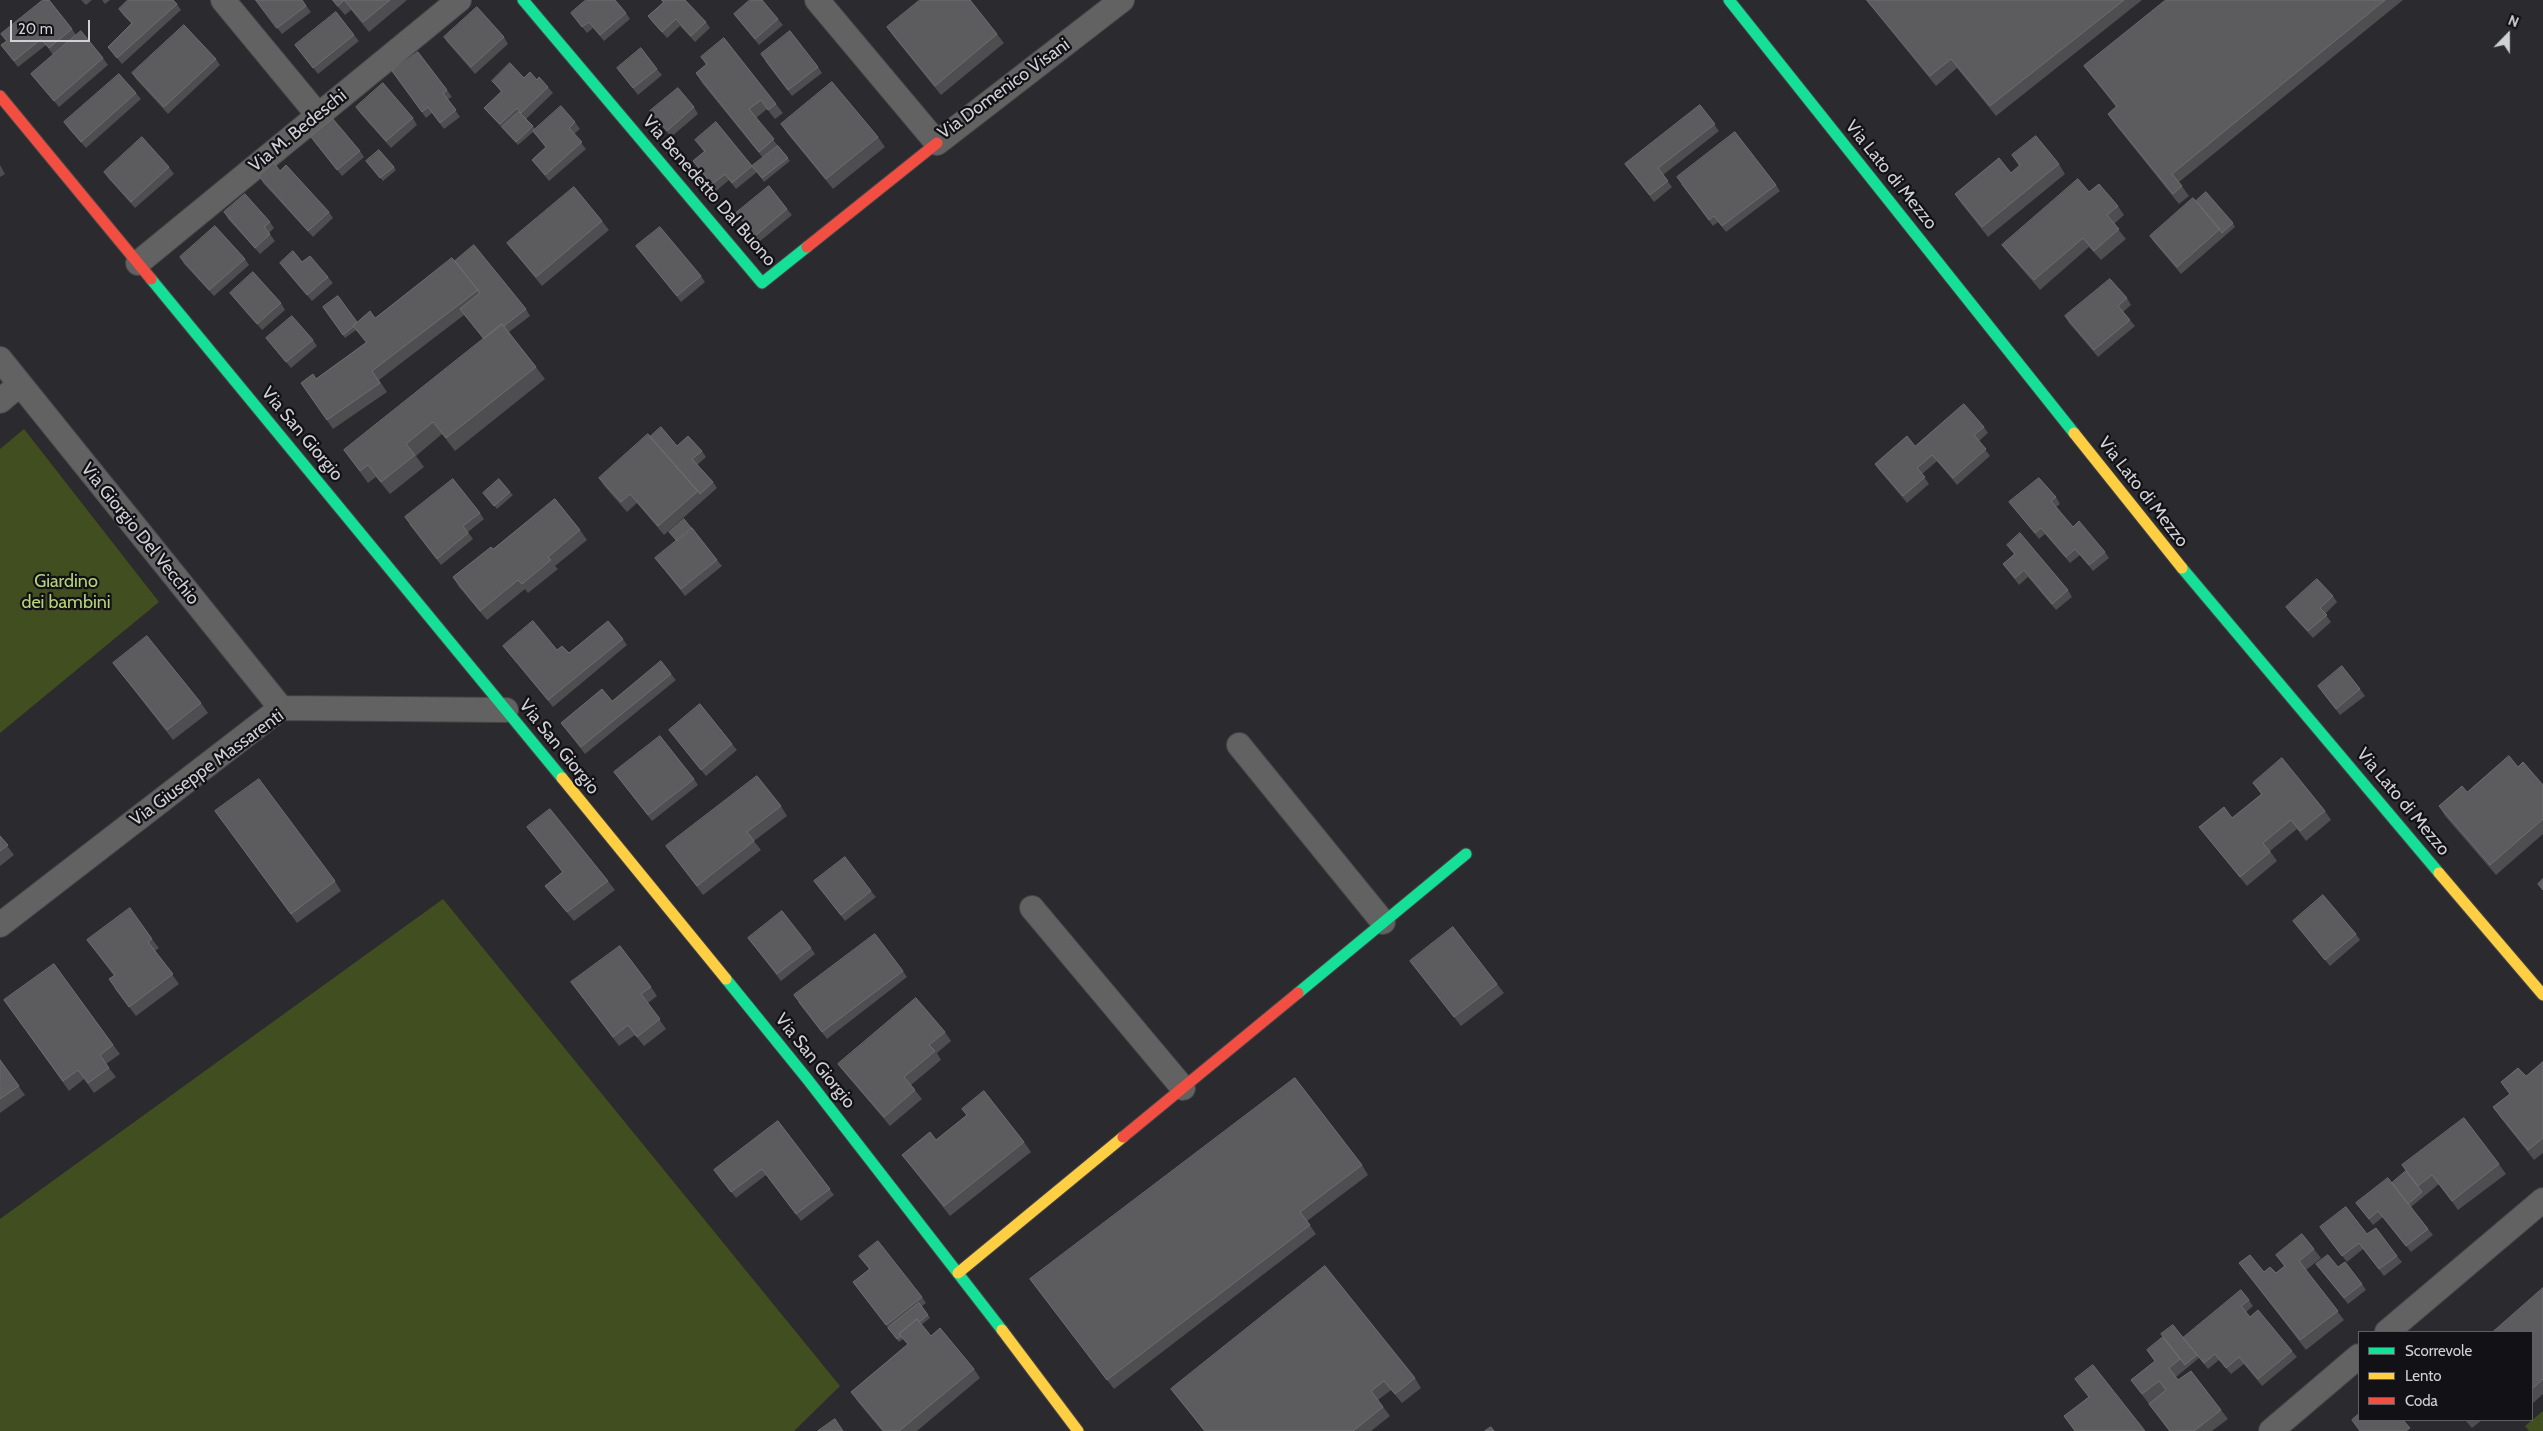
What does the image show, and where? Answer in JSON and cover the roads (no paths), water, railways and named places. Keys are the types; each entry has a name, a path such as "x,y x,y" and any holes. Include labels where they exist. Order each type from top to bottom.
{"street":[{"path":"223,0 318,115"},
{"name":"Via M. Bedeschi","path":"138,263 459,0"},
{"name":"Via Benedetto Dal Buono","path":"524,0 762,283 937,143"},
{"name":"Via Domenico Visani","path":"817,0 937,143 1122,0"},
{"name":"Via Lato di Mezzo","path":"1729,0 2192,580 2543,995"},
{"name":"Via San Giorgio","path":"0,96 808,1080 1078,1431"},
{"name":"Via Giorgio Del Vecchio","path":"0,359 281,708"},
{"path":"0,400 20,384"},
{"name":"Via Giuseppe Massarenti","path":"0,924 281,708 506,710"},
{"path":"1239,745 1383,922"},
{"path":"958,1273 1466,854"},
{"path":"1032,908 1183,1088"},
{"path":"2388,1331 2543,1200"},
{"path":"2271,1431 2358,1357"}],"park label":[{"name":"Giardino dei bambini","path":"66,592"}]}
